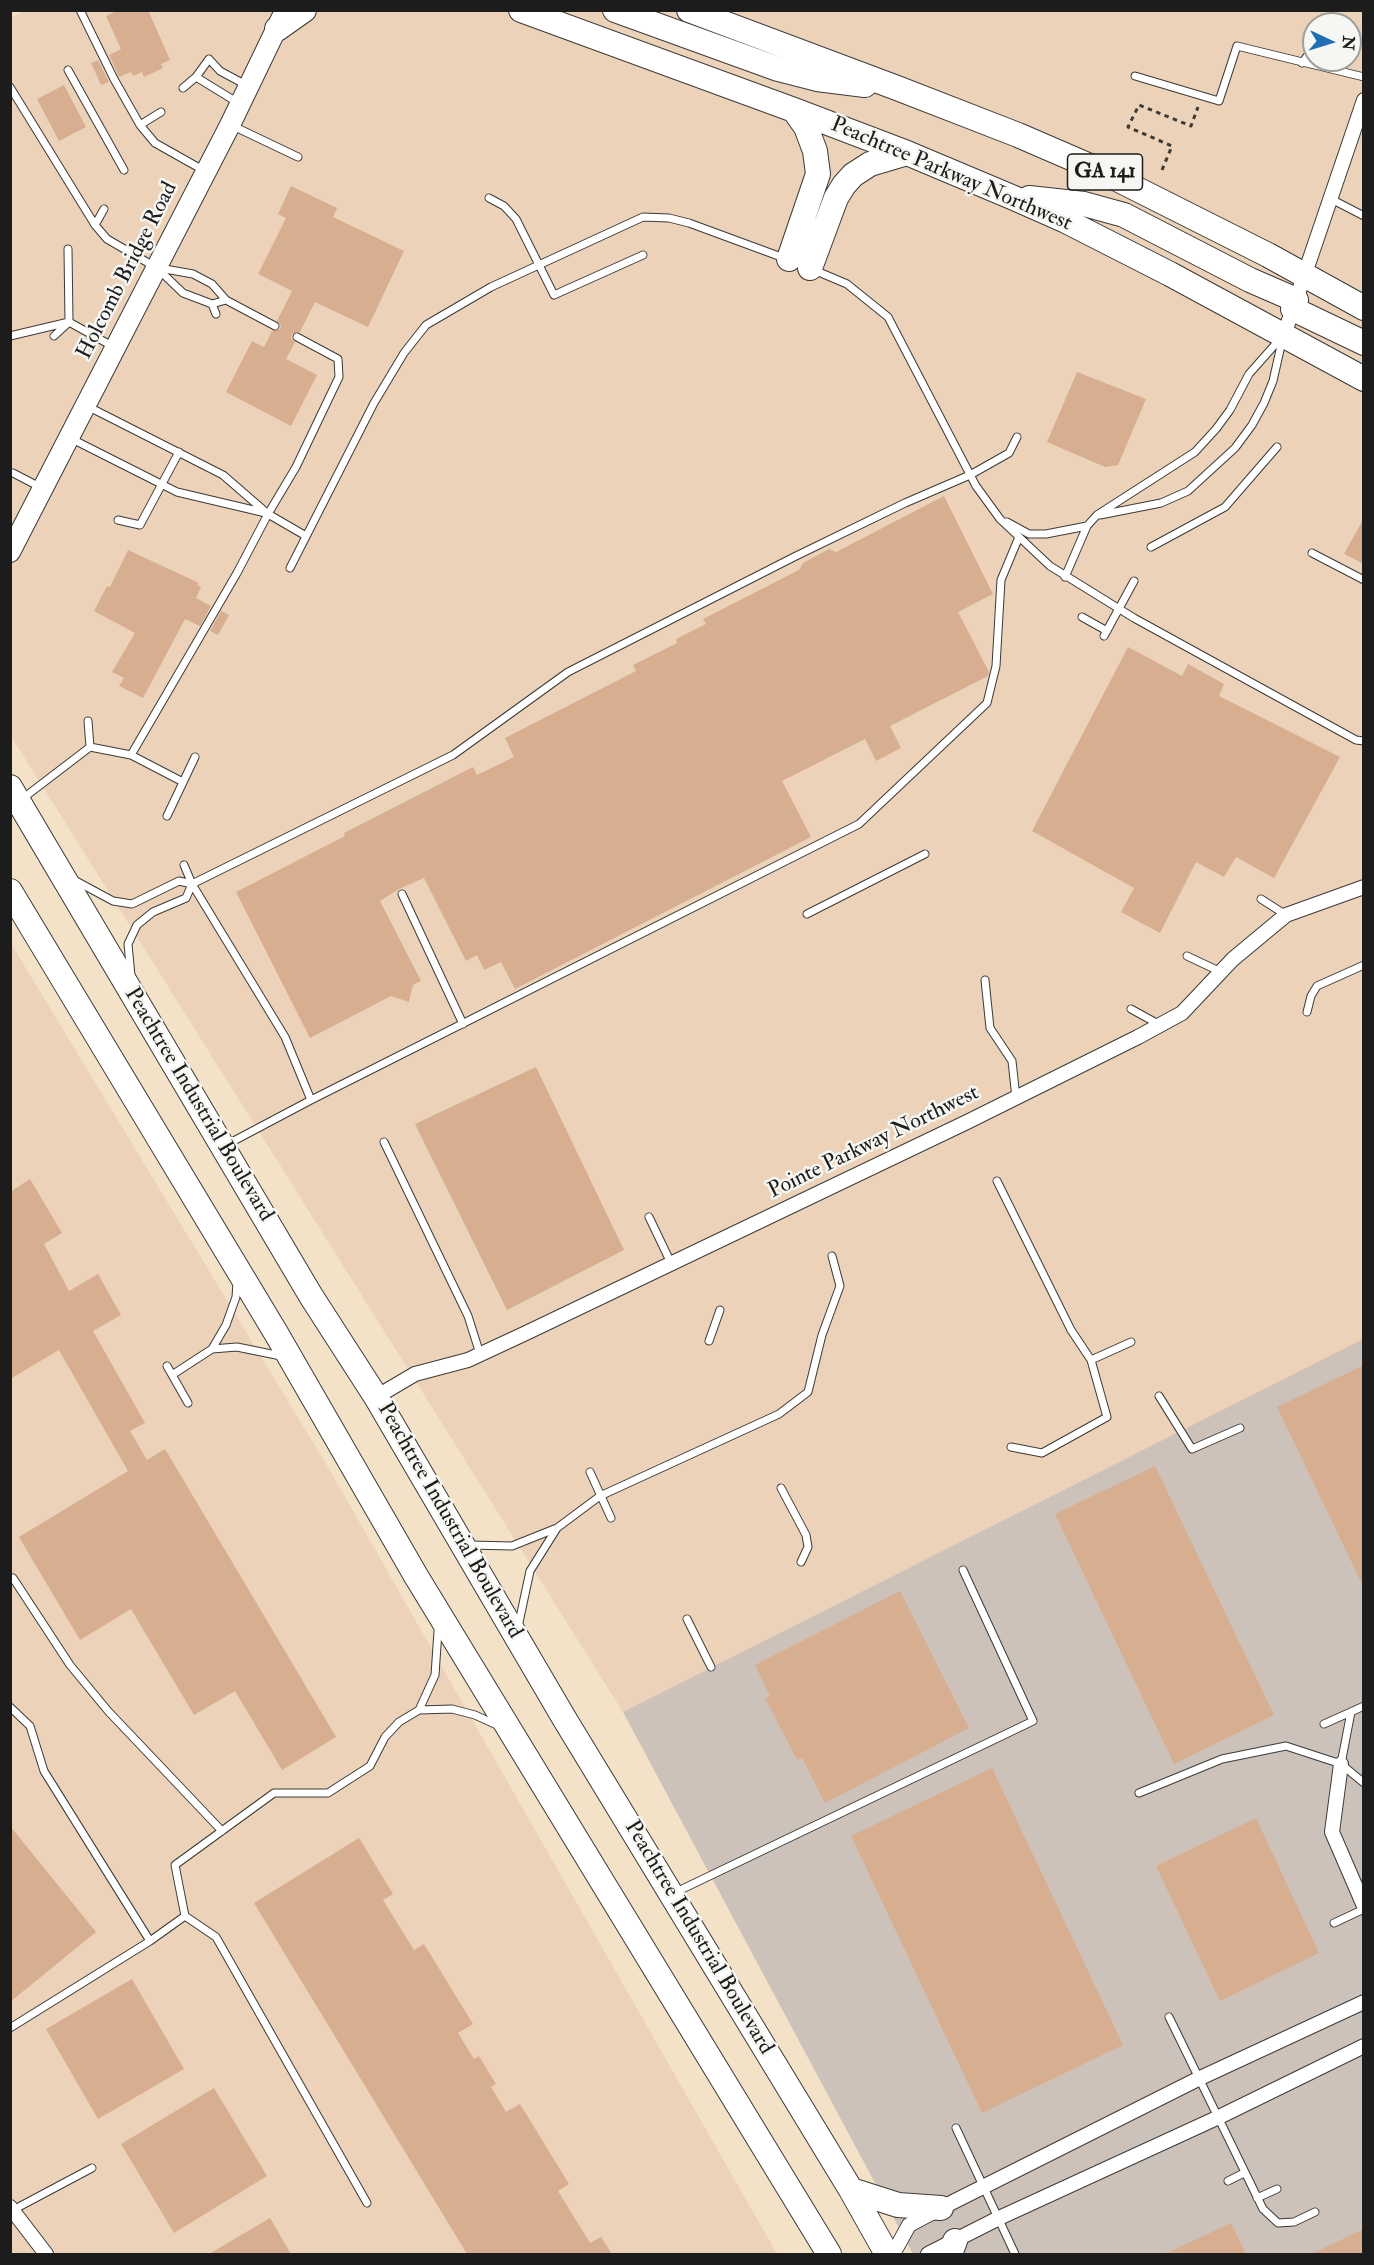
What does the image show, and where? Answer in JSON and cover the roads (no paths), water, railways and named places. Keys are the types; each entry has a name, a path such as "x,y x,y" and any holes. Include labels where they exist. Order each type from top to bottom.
{"highway":[{"path":"281,20 304,10"},
{"name":"Peachtree Parkway Northwest","path":"521,10 907,153 1014,198 1113,245 1364,379"},
{"path":"615,10 778,69 817,80 897,88"},
{"name":"GA 141","path":"689,10 734,23 1018,135 1099,170 1169,203 1364,308"},
{"path":"794,110 806,127 815,151 818,174 799,264"},
{"path":"799,264 836,198 853,175 870,164 907,153"},
{"path":"1014,198 1084,204 1124,215 1250,280 1364,343"},
{"name":"Peachtree Industrial Boulevard","path":"15,794 311,1296 376,1397 516,1636 851,2190 887,2254"},
{"path":"10,891 238,1271 432,1602 829,2254"},
{"path":"851,2190 898,2205 940,2208"}],"main road":[{"name":"Holcomb Bridge Road","path":"10,552 245,96 281,20"}],"street":[{"path":"1284,335 1364,100"},
{"name":"Pointe Parkway Northwest","path":"376,1397 415,1374 468,1360 1016,1098 1160,1025 1182,1013 1233,959 1286,915 1364,887"},
{"path":"1341,1764 1332,1832 1364,1908"},
{"path":"893,2254 909,2225 940,2208 1198,2079 1364,2002"},
{"path":"928,2254 953,2248 999,2218 1364,2046"},
{"path":"11,2208 43,2253"}],"lane":[{"path":"80,10 141,125 155,143 206,172"},
{"path":"1135,76 1219,101 1237,46 1302,63"},
{"path":"183,87 196,77 209,59 245,96"},
{"path":"68,70 124,170"},
{"path":"1342,72 1364,77"},
{"path":"196,77 245,96"},
{"path":"10,87 95,225 107,239 157,268 183,293 212,304 226,300"},
{"path":"141,125 161,112"},
{"path":"230,125 298,157"},
{"path":"489,198 504,206 516,219 554,295 643,255"},
{"path":"1331,199 1364,216"},
{"path":"95,225 104,209"},
{"path":"290,567 374,403 404,353 426,325 538,263 644,217 669,218 690,223 847,284 888,317 970,475 1000,519 1050,566 1120,609 1356,740 1364,741"},
{"path":"54,336 69,322 68,249"},
{"path":"157,268 193,274 212,284 226,300 275,326"},
{"path":"212,304 216,314"},
{"path":"10,336 69,322 116,348"},
{"path":"1065,577 1088,526 1097,515 1129,492 1195,452 1230,410 1249,374 1284,335"},
{"path":"1097,515 1161,503 1188,491 1235,448 1252,425 1268,394 1284,335"},
{"path":"131,755 237,573 296,466 339,377 338,358 297,337"},
{"path":"86,406 223,474 268,514 306,536"},
{"path":"59,870 113,901 132,904 179,881 192,884 453,755 567,672 904,503 970,475 1010,453 1017,437"},
{"path":"69,438 177,492 268,514"},
{"path":"1150,547 1225,507 1277,447"},
{"path":"118,520 140,525 179,452"},
{"path":"13,473 44,489"},
{"path":"1000,519 1029,534 1046,534 1088,526"},
{"path":"223,1147 311,1100 859,824 987,703 996,666 1000,580 1019,537"},
{"path":"1312,553 1364,580"},
{"path":"1082,617 1105,634 1134,581"},
{"path":"88,721 90,747"},
{"path":"15,794 90,747 131,755 183,782"},
{"path":"167,816 195,757"},
{"path":"807,914 925,855"},
{"path":"184,865 192,884 285,1037 311,1100"},
{"path":"132,993 129,944 137,926 153,912 186,898 192,884"},
{"path":"402,894 463,1024"},
{"path":"1261,899 1286,915"},
{"path":"1187,956 1221,972"},
{"path":"1307,1012 1311,996 1317,986 1364,965"},
{"path":"985,980 990,1028 1012,1061 1016,1098"},
{"path":"1131,1009 1160,1025"},
{"path":"384,1142 468,1316 480,1354"},
{"path":"997,1181 1071,1330 1091,1360 1107,1417 1042,1453 1011,1447"},
{"path":"649,1217 671,1263"},
{"path":"463,1545 512,1546 557,1528 600,1496 779,1414 808,1392 822,1335 840,1286 832,1256"},
{"path":"172,1375 212,1349 226,1325 236,1298 238,1271"},
{"path":"710,1341 720,1310"},
{"path":"1091,1360 1131,1342"},
{"path":"212,1349 237,1347 290,1359"},
{"path":"167,1366 188,1403"},
{"path":"1159,1396 1192,1449 1240,1428"},
{"path":"590,1472 611,1518"},
{"path":"781,1488 806,1535 808,1547 801,1562"},
{"path":"516,1636 530,1571 557,1528"},
{"path":"671,1894 1033,1721 963,1570"},
{"path":"13,1578 70,1665 108,1710 222,1831"},
{"path":"419,1710 435,1675 440,1636 432,1602"},
{"path":"687,1619 711,1667"},
{"path":"1324,1724 1364,1706"},
{"path":"10,1707 30,1726 44,1771 150,1941"},
{"path":"367,2203 216,1937 185,1916 175,1865 274,1793 328,1793 370,1766 385,1737 399,1722 419,1710 452,1709 475,1715 512,1732"},
{"path":"1341,1764 1351,1712"},
{"path":"1139,1793 1222,1759 1286,1746 1341,1764 1364,1783"},
{"path":"1334,1923 1364,1908"},
{"path":"10,2028 150,1941 185,1916"},
{"path":"1169,2017 1263,2210 1278,2223 1294,2222 1315,2212"},
{"path":"956,2128 1016,2254"},
{"path":"11,2208 92,2168"},
{"path":"1228,2181 1244,2173"},
{"path":"1257,2198 1277,2189"}]}
